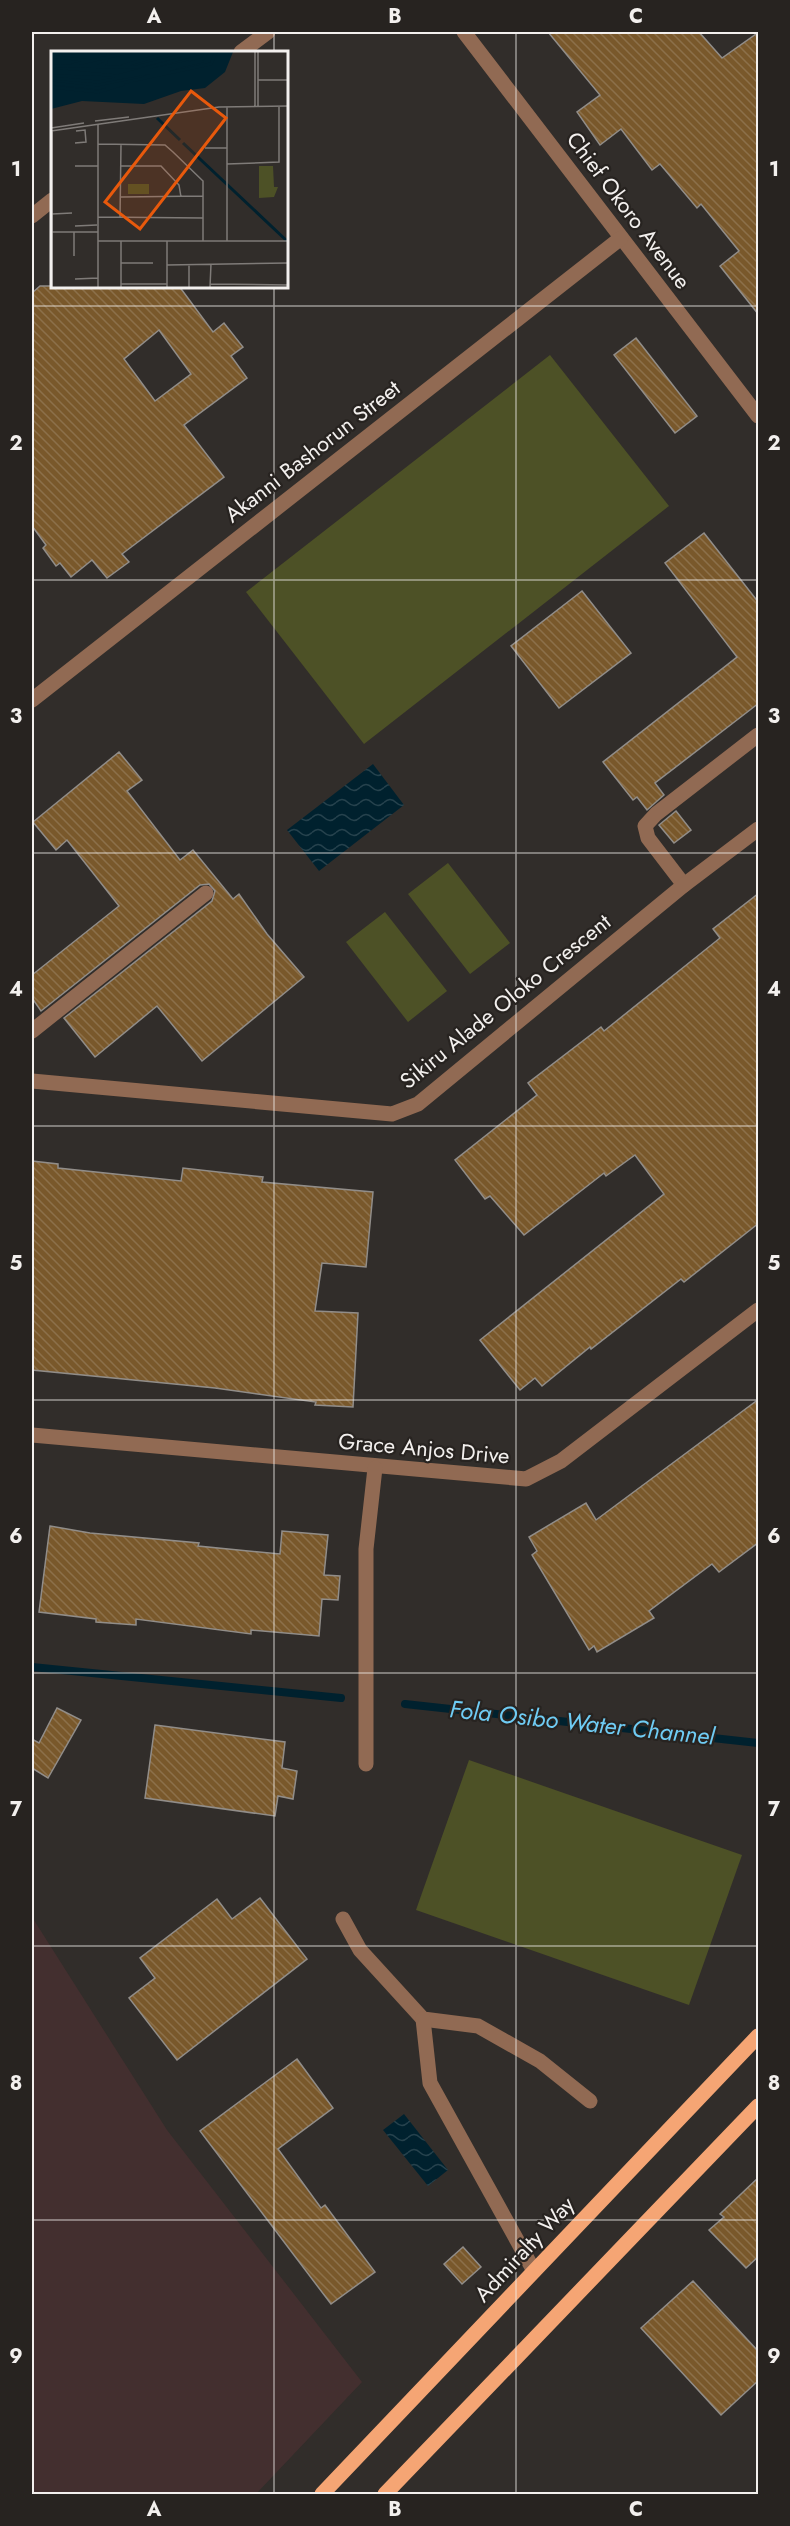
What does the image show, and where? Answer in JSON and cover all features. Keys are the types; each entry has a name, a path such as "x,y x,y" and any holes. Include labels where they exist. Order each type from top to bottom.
{"main road":[{"name":"Admiralty Way","path":"322,2494 759,2036"},
{"path":"385,2494 759,2106"}],"street":[{"path":"242,51 267,32"},
{"name":"Chief Okoro Avenue","path":"464,32 759,416"},
{"path":"32,216 51,201"},
{"name":"Akanni Bashorun Street","path":"32,700 621,238"},
{"path":"684,885 648,838 645,826 656,814 759,735"},
{"name":"Sikiru Alade Oloko Crescent","path":"32,1082 392,1114 418,1104 684,885 759,829"},
{"path":"32,1031 206,893"},
{"name":"Grace Anjos Drive","path":"32,1435 526,1479 561,1461 759,1310"},
{"path":"366,1764 366,1549 375,1467"},
{"path":"344,1919 360,1950 423,2019 430,2083 534,2271"},
{"path":"423,2019 478,2026 540,2061 590,2101"}],"shaded area":[{"path":"32,1917 167,2130 362,2382 256,2494 32,2494"}],"green space":[{"path":"550,355 669,506 364,744 246,592"},
{"path":"448,863 510,943 470,974 408,894"},
{"path":"385,912 447,991 408,1022 346,942"},
{"path":"469,1760 742,1855 689,2005 416,1910"}],"water":[{"path":"373,764 404,805 319,871 287,830"},
{"path":"404,2114 448,2170 428,2186 383,2130"}],"building":[{"path":"548,32 699,32 722,58 759,32 759,315 720,266 739,251 701,204 697,208 660,164 652,170 621,129 600,145 577,112 600,95"},
{"path":"40,286 51,286 51,288 180,288 213,332 224,323 243,347 231,356 247,378 184,425 224,477 122,554 129,562 107,578 92,560 71,577 60,563 56,566 43,548 46,545 32,526 32,293","holes":["159,330 191,374 155,401 124,359"]},
{"path":"636,338 697,416 675,433 614,355"},
{"path":"704,533 759,603 759,703 655,783 664,795 647,810 637,797 633,800 603,762 737,657 665,563"},
{"path":"582,591 631,653 559,708 511,646"},
{"path":"119,752 142,780 127,791 180,860 193,850 233,899 239,894 267,934 304,977 202,1061 157,1006 95,1057 64,1018 212,901 215,891 209,884 200,885 41,1011 32,998 32,975 119,906 67,840 56,850 33,822"},
{"path":"676,811 691,830 674,843 659,825"},
{"path":"759,893 759,1223 684,1282 681,1279 591,1349 590,1347 542,1386 535,1378 520,1390 480,1340 664,1194 635,1155 606,1176 604,1173 524,1235 490,1196 485,1199 455,1160 537,1095 528,1083 601,1027 604,1031 720,938 713,929"},
{"path":"32,1161 58,1164 58,1168 181,1181 183,1168 263,1177 262,1182 373,1192 366,1267 322,1263 315,1311 358,1313 353,1407 315,1405 316,1402 215,1388 32,1370"},
{"path":"759,1399 759,1542 719,1572 712,1564 649,1611 654,1618 597,1652 594,1646 589,1650 532,1555 537,1551 529,1537 586,1503 596,1520"},
{"path":"50,1526 90,1533 199,1543 198,1546 280,1554 282,1531 328,1535 324,1575 340,1576 338,1600 322,1599 319,1636 251,1630 251,1634 136,1619 136,1625 96,1622 96,1619 39,1612"},
{"path":"57,1708 81,1720 48,1778 32,1768 32,1739 39,1743"},
{"path":"155,1725 285,1742 282,1768 297,1771 293,1799 278,1796 275,1816 145,1798"},
{"path":"260,1898 307,1959 177,2060 129,1998 155,1978 140,1958 217,1899 232,1919"},
{"path":"297,2059 333,2108 278,2149 321,2208 325,2205 375,2272 331,2304 200,2131"},
{"path":"759,2177 759,2256 746,2268 709,2230 724,2217 720,2214"},
{"path":"463,2247 481,2267 462,2284 444,2264"},
{"path":"693,2281 759,2352 759,2380 721,2415 641,2328"}],"waterway":[{"name":"Fola Osibo Water Channel","path":"32,1667 341,1698"},
{"name":"Fola Osibo Water Channel","path":"405,1704 758,1743"}]}
